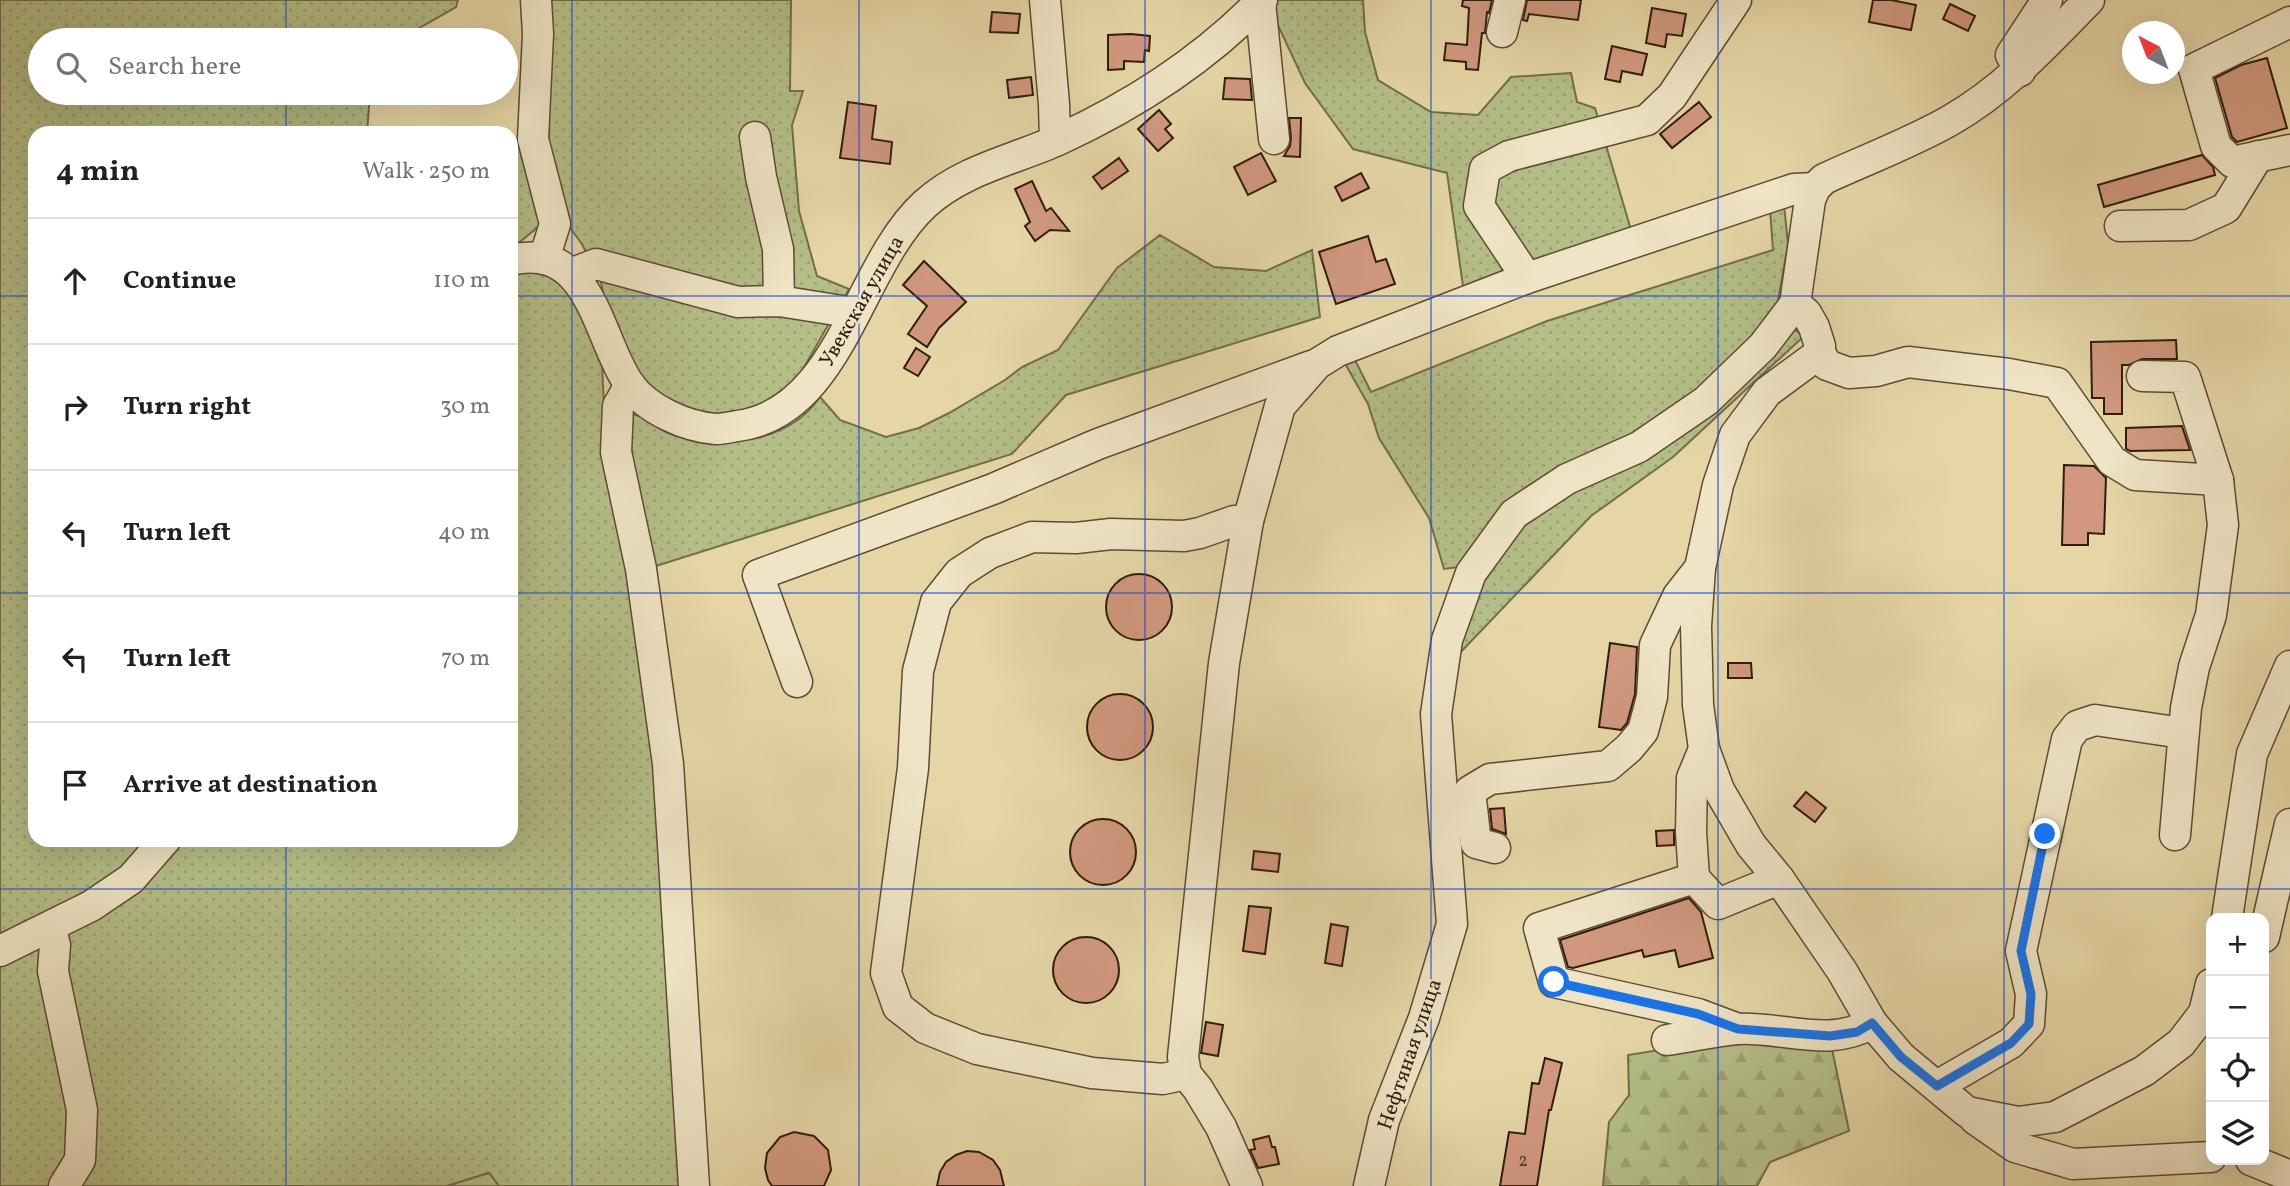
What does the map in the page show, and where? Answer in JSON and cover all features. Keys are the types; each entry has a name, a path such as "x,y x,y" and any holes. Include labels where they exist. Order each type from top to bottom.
{"street":[{"path":"536,0 538,34 533,139 555,224 544,259"},
{"path":"1045,0 1055,141"},
{"path":"1502,32 1510,0"},
{"path":"1527,278 1479,206 1485,169 1509,156 1647,120 1672,96 1736,0"},
{"path":"2020,71 2011,55 2047,0"},
{"path":"2089,0 2020,71 1951,121 1824,179 1815,188 1810,200 1795,304 1806,313 1814,327 1821,345 1820,353 1827,365 1849,373 1877,371 1908,362 2009,374 2057,383 2112,461 2135,475 2218,481"},
{"path":"1261,1 1273,139"},
{"name":"Увекская улица","path":"630,385 644,400 673,418 716,429 749,425 778,413 803,393 822,368 855,313 880,263 901,230 925,204 952,182 1055,141 1109,116 1159,86 1200,57 1261,1"},
{"path":"2290,22 2194,69 2216,146 2232,162 2290,150"},
{"path":"755,137 761,177 778,249 779,301"},
{"path":"2120,226 2189,225 2226,208 2258,156"},
{"path":"797,682 758,575 980,494 1097,444 1328,358 1527,278 1794,189 1815,188"},
{"path":"518,258 544,259 573,273 598,316 616,361 630,385 618,406 616,452 641,569 668,764 694,1186"},
{"path":"573,273 596,264 738,302 779,301 855,313"},
{"name":"Нефтяная улица","path":"1369,1186 1384,1120 1424,1018 1452,924 1436,714 1447,640 1471,573 1514,514 1567,479 1639,447 1706,401 1763,346 1795,304"},
{"path":"1820,353 1767,392 1735,435 1718,485 1700,568 1696,626 1698,705 1704,749 1720,790 1745,834 1842,971 1872,1023 1901,1057 1967,1112 2015,1147 2073,1164 2206,1157"},
{"path":"1247,1186 1221,1127 1198,1088 1186,1074 1183,1057 1224,663 1248,521 1280,406 1328,358"},
{"path":"2142,376 2185,377 2218,481 2222,525 2211,615 2194,667 2182,733 2175,835"},
{"path":"1186,1074 1163,1079 1091,1073 977,1049 925,1028 898,1007 886,973 913,768 918,671 936,602 959,573 990,553 1032,537 1076,538 1111,534 1184,536 1234,521 1248,521"},
{"path":"1494,848 1476,843 1470,790 1490,779 1608,766 1629,748 1643,731 1652,697 1655,645 1678,596 1700,568"},
{"path":"2228,913 2252,754 2290,666"},
{"path":"1937,1086 2011,1043 2029,1024 2031,994 2021,951 2067,739 2077,726 2095,720 2182,733"},
{"path":"1704,749 1692,778 1694,878 1718,904 1779,879"},
{"path":"2269,915 2290,824"},
{"path":"0,951 92,905 131,879 159,847"},
{"path":"1694,878 1539,928 1554,982 1698,1014 1738,1029"},
{"path":"50,928 55,945 53,971 82,1110 80,1160 64,1186"},
{"path":"1967,1112 2018,1122 2055,1117 2144,1072 2181,1043 2204,1013 2206,1005"},
{"path":"1667,1040 1738,1029 1830,1036 1857,1032 1872,1023"},
{"path":"2263,1165 2290,1176"}],"green space":[{"path":"0,0 458,0 456,7 419,28 28,28 28,105 369,105 368,126 28,126 28,847 141,847 123,869 85,896 0,939"},
{"path":"548,0 791,0 790,91 803,91 792,125 799,211 817,276 849,289 792,388 771,405 717,418 678,409 650,390 626,359 606,305 601,283 582,244 565,221 549,175"},
{"path":"1274,0 1363,0 1365,32 1378,80 1431,112 1478,115 1511,77 1571,73 1577,102 1595,108 1631,230 1464,293 1447,173 1353,149 1305,83 1269,6"},
{"path":"523,139 542,210 539,226 518,243 518,141"},
{"path":"1784,205 1788,244 1776,312 1699,390 1633,435 1557,467 1505,508 1466,566 1444,569 1429,518 1379,438 1368,404 1343,360 1353,356 1371,392 1547,321 1773,250 1770,209"},
{"path":"1160,235 1214,267 1266,271 1312,250 1320,317 1066,395 1012,454 656,566 627,475 630,414 641,417 668,433 687,439 729,442 771,434 790,425 806,413 820,397 840,420 886,437 919,428 1005,380 1022,367 1058,350 1117,268"},
{"path":"518,269 560,279 573,294 602,365 604,405 655,752 686,1186 499,1186 489,1173 447,1186 0,1186 0,965 140,888 176,847 518,847"},
{"path":"1793,327 1803,337 1673,457 1591,516 1457,656 1482,576 1525,519"},
{"path":"1728,1039 1831,1044 1849,1131 1770,1162 1757,1186 1603,1186 1609,1122 1629,1095 1628,1055"},
{"path":"489,1173 499,1186 447,1186"}],"building":[{"path":"1463,0 1492,0 1489,13 1487,12 1485,33 1482,33 1478,70 1466,69 1466,62 1444,60 1446,43 1467,45 1469,8 1462,6"},
{"path":"1527,0 1581,0 1578,20 1529,14 1527,21 1523,20"},
{"path":"1873,0 1916,5 1911,30 1869,22"},
{"path":"1950,4 1975,16 1968,31 1943,19"},
{"path":"1652,8 1686,14 1682,36 1667,34 1665,47 1646,43"},
{"path":"992,12 1020,14 1018,33 990,32"},
{"path":"1108,35 1150,36 1149,51 1145,50 1144,62 1124,61 1124,69 1108,70"},
{"path":"1612,46 1647,54 1642,75 1622,71 1620,82 1605,79"},
{"path":"2267,58 2287,128 2237,142 2232,137 2215,78 2241,65"},
{"path":"1031,77 1033,95 1009,98 1007,80"},
{"path":"1225,78 1250,79 1252,100 1223,99"},
{"path":"848,102 876,106 872,139 892,142 890,164 840,158"},
{"path":"1699,102 1711,117 1672,148 1660,134"},
{"path":"1159,110 1171,124 1165,129 1173,138 1158,151 1138,129"},
{"path":"1289,118 1301,118 1300,157 1284,156 1290,146"},
{"path":"1261,153 1276,181 1248,195 1234,167"},
{"path":"2202,155 2213,167 2215,175 2104,207 2098,185"},
{"path":"1119,158 1128,171 1102,189 1093,177"},
{"path":"1361,173 1369,188 1342,201 1335,187"},
{"path":"1032,181 1046,211 1051,208 1069,231 1050,230 1035,241 1025,226 1030,222 1015,189"},
{"path":"1368,236 1376,262 1386,259 1395,284 1336,304 1319,252"},
{"path":"924,261 966,302 939,328 927,347 908,334 927,306 903,285"},
{"path":"2176,340 2177,359 2142,359 2122,365 2122,414 2104,414 2104,398 2092,398 2091,342"},
{"path":"916,348 930,357 918,376 904,368"},
{"path":"2182,426 2190,450 2126,449 2126,428"},
{"path":"2064,465 2094,466 2106,478 2104,534 2088,533 2088,545 2062,545"},
{"path":"1139,574 1152,576 1162,584 1170,594 1170,620 1162,630 1152,638 1139,640 1126,638 1116,630 1108,620 1106,607 1108,594 1116,584 1126,576"},
{"path":"1610,643 1637,647 1635,694 1627,723 1621,730 1599,727"},
{"path":"1728,663 1751,663 1752,678 1728,678"},
{"path":"1120,694 1133,696 1143,704 1151,714 1151,740 1143,750 1133,758 1120,760 1107,758 1097,750 1089,740 1087,727 1089,714 1097,704 1107,696"},
{"path":"1806,792 1826,808 1815,822 1794,806"},
{"path":"1504,808 1506,834 1492,829 1490,809"},
{"path":"1103,819 1116,821 1126,829 1134,839 1134,865 1126,875 1116,883 1103,885 1090,883 1080,875 1072,865 1070,852 1072,839 1080,829 1090,821"},
{"path":"1674,830 1674,845 1657,846 1656,831"},
{"path":"1254,851 1280,854 1278,872 1252,869"},
{"path":"1689,898 1701,912 1713,958 1679,967 1675,950 1644,957 1642,950 1568,967 1560,940"},
{"path":"1249,906 1271,908 1265,954 1243,951"},
{"path":"1331,924 1348,927 1342,966 1325,963"},
{"path":"1086,937 1099,939 1109,947 1117,957 1117,983 1109,993 1099,1001 1086,1003 1073,1001 1063,993 1055,983 1053,970 1055,957 1063,947 1073,939"},
{"path":"1206,1022 1223,1025 1218,1056 1201,1053"},
{"path":"1545,1058 1562,1063 1549,1110 1537,1186 1500,1186 1509,1132 1525,1134 1532,1083 1539,1084"},
{"path":"794,1132 814,1136 828,1150 831,1170 824,1186 772,1186 768,1180 765,1168 767,1153 780,1137"},
{"path":"1269,1136 1279,1164 1258,1168 1250,1150 1255,1149 1253,1140"},
{"path":"967,1151 979,1152 993,1160 1000,1170 1004,1186 937,1186 940,1172 946,1162"}],"route":[{"path":"1554,982 1698,1014 1738,1029 1830,1036 1857,1032 1872,1023 1901,1057 1937,1086 2011,1043 2029,1024 2031,994 2021,951 2045,834"}]}
